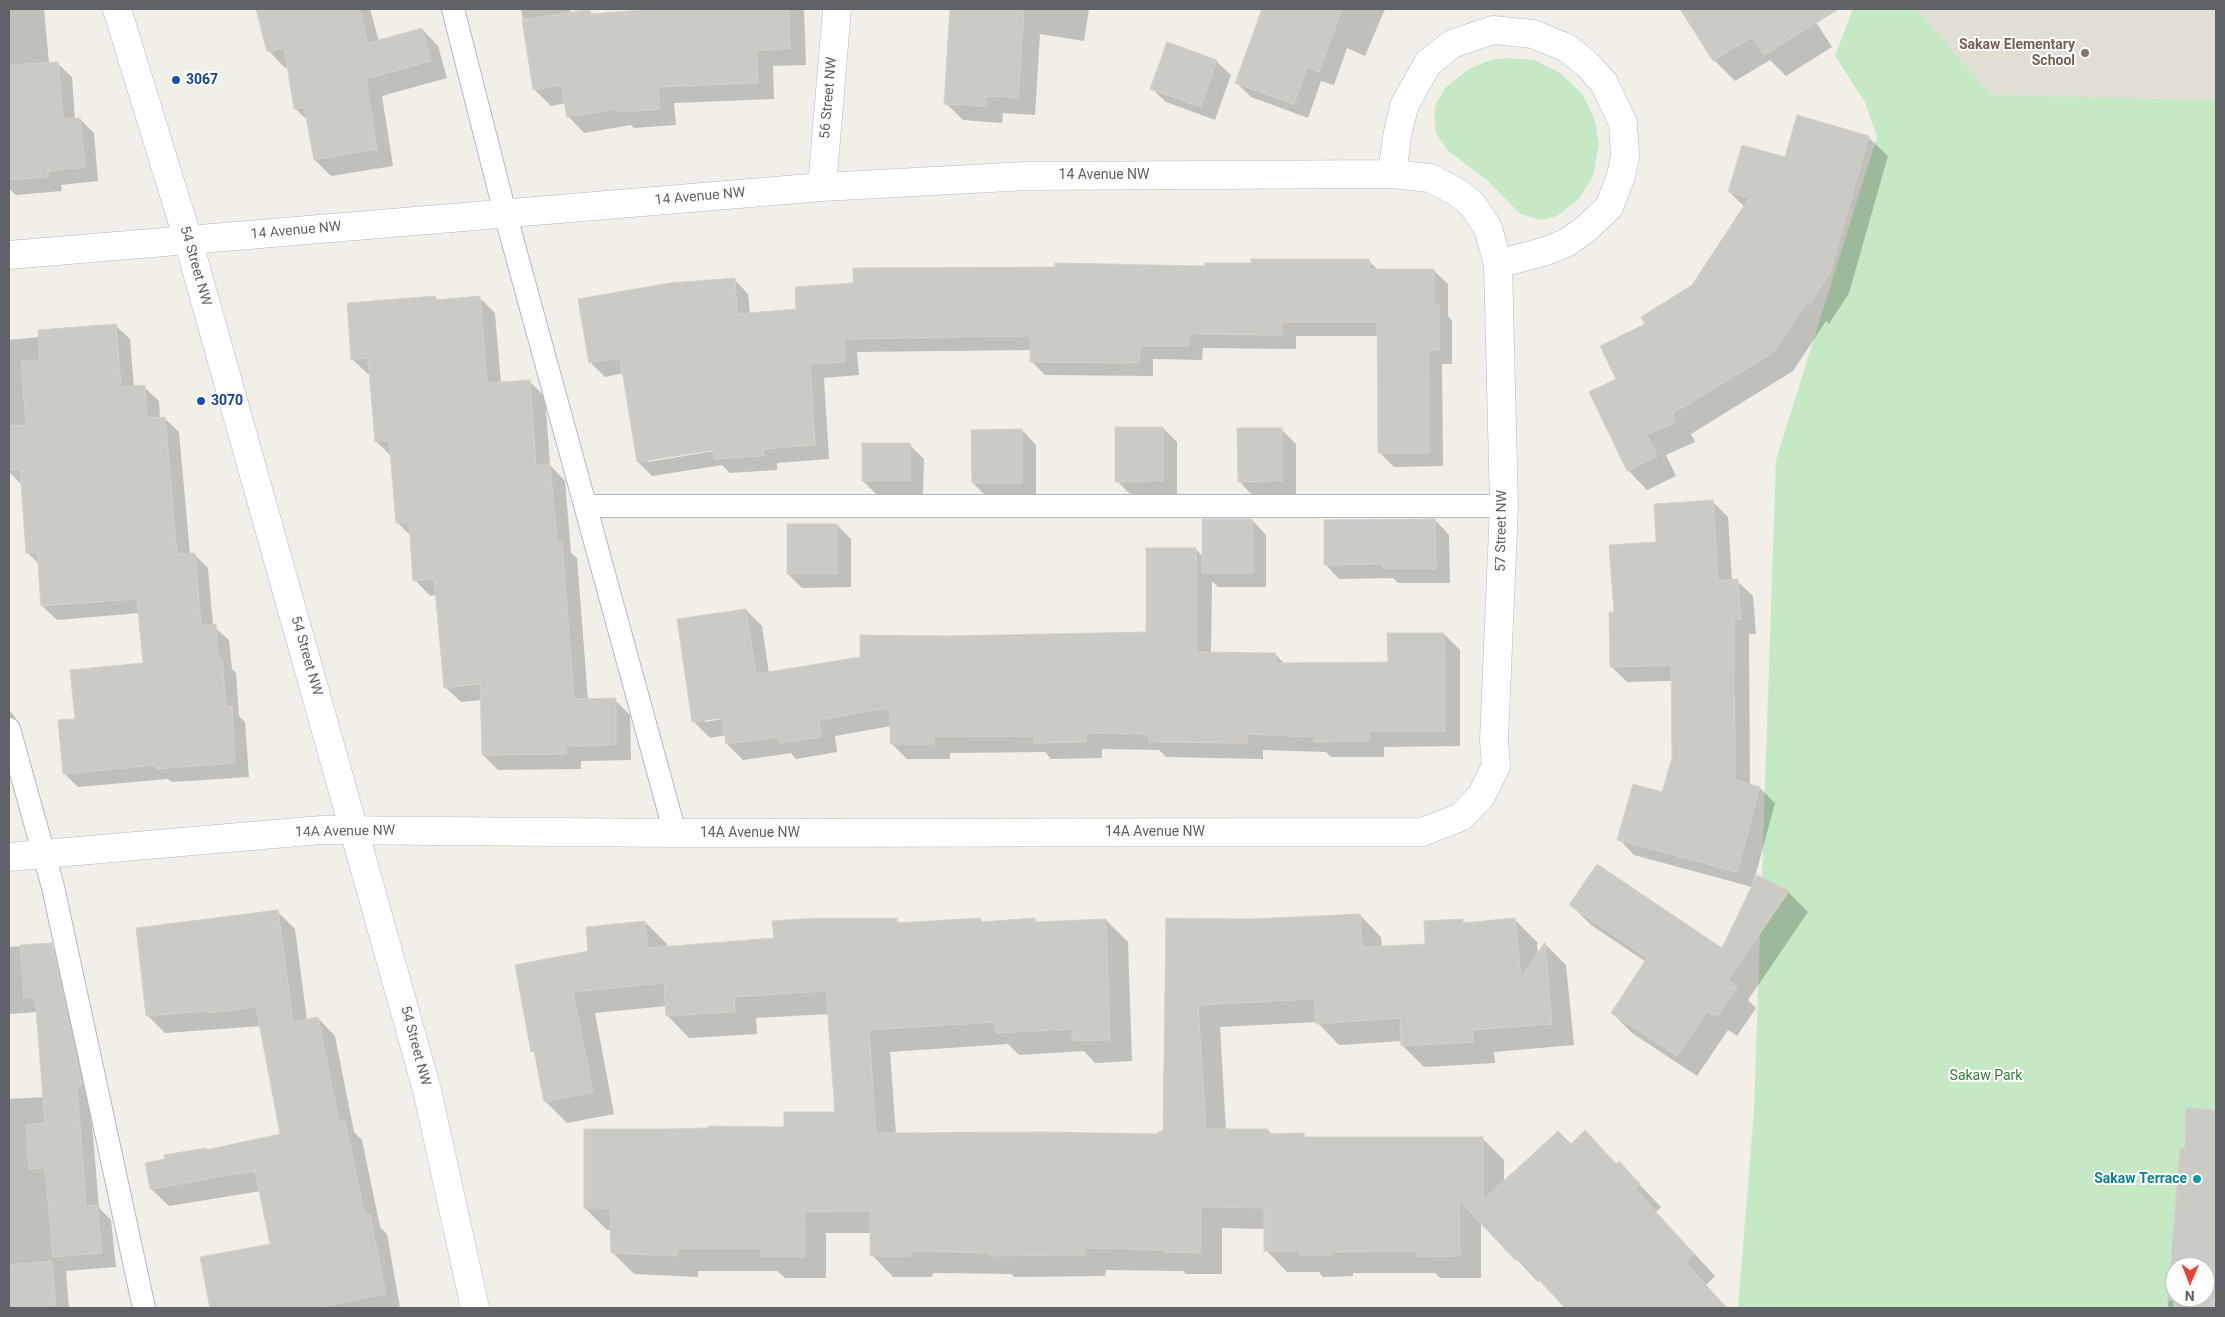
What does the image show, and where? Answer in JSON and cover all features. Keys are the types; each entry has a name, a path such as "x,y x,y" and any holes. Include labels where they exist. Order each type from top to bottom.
{"street":[{"name":"54 Street NW","path":"117,9 188,240 427,1090 475,1308"},
{"name":"56 Street NW","path":"822,187 837,9"},
{"path":"1392,174 1396,137 1404,106 1428,63 1452,44 1493,30 1532,34 1567,48 1587,64 1604,83 1623,123 1625,156 1621,176 1609,207 1586,229 1566,243 1546,251 1498,264"},
{"name":"14 Avenue NW","path":"9,255 505,212 822,187 1027,176 1392,174 1430,178"},
{"name":"57 Street NW","path":"1430,178 1457,192 1476,210 1488,228 1498,264 1504,506 1494,740 1496,766 1481,796"},
{"name":"14A Avenue NW","path":"9,857 321,830 675,833 1422,832 1461,817 1481,796"}],"lane":[{"path":"453,9 505,212 675,833"},
{"path":"586,506 1504,506"},
{"path":"9,729 45,854 144,1308"}],"shaded area":[{"name":"Sakaw Elementary School","path":"1916,9 2216,9 2216,100 1992,95"}],"green space":[{"name":"Sakaw Park","path":"1853,9 1916,9 1992,95 2216,100 2216,1308 1738,1308 1754,1111 1776,460 1877,137 1865,102 1835,56"},
{"path":"1506,58 1534,60 1560,73 1582,94 1594,117 1599,144 1593,176 1579,199 1557,216 1541,220 1520,214 1486,179 1448,151 1436,133 1434,113 1436,104 1445,88 1469,69 1490,60"}],"building":[{"path":"256,9 359,9 368,43 422,28 431,61 366,79 377,149 314,160 304,107 294,109 284,48 267,52"},
{"path":"590,9 590,14 653,9 789,9 790,49 757,50 758,83 658,87 660,109 617,112 616,109 567,117 561,85 533,90 522,20"},
{"path":"950,9 1024,9 1018,98 986,96 986,106 944,104"},
{"path":"1262,9 1342,9 1319,72 1307,67 1294,104 1235,83"},
{"path":"1680,9 1839,9 1764,55 1752,37 1713,61"},
{"path":"1167,42 1217,60 1201,107 1150,89"},
{"path":"58,62 63,119 80,118 85,167 48,171 48,177 9,180 9,65"},
{"path":"1797,115 1869,136 1830,273 1809,305 1806,303 1774,352 1672,414 1676,422 1647,435 1657,456 1627,471 1589,392 1616,379 1600,346 1645,324 1641,317 1692,285 1749,198 1728,192 1742,145 1785,157"},
{"path":"1251,259 1369,259 1369,269 1434,269 1434,305 1439,305 1439,350 1428,350 1429,453 1378,453 1377,322 1282,322 1282,335 1189,334 1189,346 1140,346 1139,363 1030,362 1030,336 844,339 845,362 810,364 815,445 763,449 764,456 714,459 714,450 637,462 620,358 589,363 578,299 670,283 735,278 737,314 796,309 795,287 853,283 853,268 1055,267 1055,263 1205,266 1205,263 1251,263"},
{"path":"435,296 436,300 480,296 487,383 530,380 536,465 550,464 557,542 562,542 574,699 616,698 616,745 566,746 566,754 482,755 480,684 444,688 434,579 413,581 409,522 396,523 389,440 375,442 368,358 351,360 347,303"},
{"path":"116,324 121,387 145,385 147,418 165,417 177,554 195,553 201,626 216,624 218,658 222,658 226,707 232,706 235,763 156,769 156,765 63,774 58,720 75,719 70,670 143,663 137,599 41,606 37,552 26,553 20,469 9,470 9,426 26,425 21,361 40,360 38,330"},
{"path":"1115,427 1163,427 1163,481 1115,482"},
{"path":"1237,428 1282,428 1282,481 1238,482"},
{"path":"1022,429 1022,483 972,483 971,430"},
{"path":"862,443 910,443 910,481 862,481"},
{"path":"1713,500 1718,581 1738,579 1741,619 1734,619 1735,780 1760,787 1737,872 1617,840 1633,784 1662,792 1672,758 1671,665 1610,667 1609,612 1614,612 1609,545 1656,542 1654,504"},
{"path":"1202,519 1252,519 1253,573 1202,573"},
{"path":"1435,519 1436,569 1383,569 1383,564 1324,565 1324,520"},
{"path":"787,524 837,524 837,574 787,574"},
{"path":"1146,548 1196,548 1196,652 1276,653 1276,663 1388,662 1387,633 1444,633 1445,731 1369,731 1369,741 1314,742 1314,737 1247,734 1247,743 1149,742 1149,734 1086,733 1086,742 1034,743 1034,736 934,737 934,744 890,744 890,708 819,720 822,737 779,743 778,737 726,744 722,718 692,722 677,619 746,609 756,674 860,657 860,635 946,636 1146,632"},
{"path":"1597,864 1722,948 1757,875 1789,891 1728,980 1737,987 1717,1017 1707,1011 1677,1056 1611,1013 1647,958 1569,905"},
{"path":"278,910 293,1022 318,1017 339,1122 345,1121 365,1216 370,1215 386,1294 316,1308 210,1308 200,1257 270,1244 255,1171 150,1189 145,1163 165,1159 164,1155 206,1148 206,1150 280,1134 256,1007 209,1013 209,1011 146,1016 136,928"},
{"path":"1360,914 1362,947 1425,944 1424,921 1463,919 1463,923 1515,918 1521,978 1545,942 1552,1024 1473,1030 1473,1042 1401,1046 1400,1018 1316,1024 1314,999 1198,1005 1206,1129 1268,1129 1268,1134 1304,1133 1305,1137 1483,1137 1483,1200 1558,1131 1571,1144 1585,1130 1616,1164 1619,1161 1640,1184 1635,1189 1694,1254 1685,1262 1727,1308 1565,1308 1519,1258 1516,1261 1459,1200 1460,1256 1417,1257 1417,1251 1332,1252 1332,1255 1300,1255 1300,1251 1264,1251 1264,1208 1201,1207 1200,1253 1084,1248 1084,1255 991,1256 991,1253 911,1251 911,1256 870,1256 870,1211 804,1212 805,1257 761,1257 762,1249 677,1249 677,1256 611,1253 610,1208 584,1208 584,1129 708,1128 708,1126 784,1127 784,1112 835,1112 826,991 734,997 735,1012 666,1016 664,983 573,992 593,1092 544,1102 534,1051 531,1052 515,965 588,951 586,927 645,921 648,948 774,938 772,921 817,918 897,918 897,923 980,918 981,922 1035,918 1035,922 1106,919 1110,1040 1072,1041 1072,1029 996,1033 995,1022 869,1030 876,1133 1044,1132 1158,1134 1158,1132 1163,1131 1166,918 1250,919"},
{"path":"52,943 82,1085 77,1086 86,1206 97,1205 102,1253 53,1257 45,1168 29,1169 26,1125 45,1123 35,997 24,998 20,945"},
{"name":"Sakaw Terrace","path":"2186,1108 2216,1110 2216,1308 2174,1308 2215,1307 2215,1257 2171,1257 2180,1149 2185,1148"},
{"path":"52,1261 56,1308 9,1308 9,1265"}],"place":[{"name":"Sakaw Elementary School","path":"2085,53"},
{"name":"3067","path":"176,80"},
{"name":"3070","path":"201,401"},
{"name":"Sakaw Terrace","path":"2197,1179"}]}
